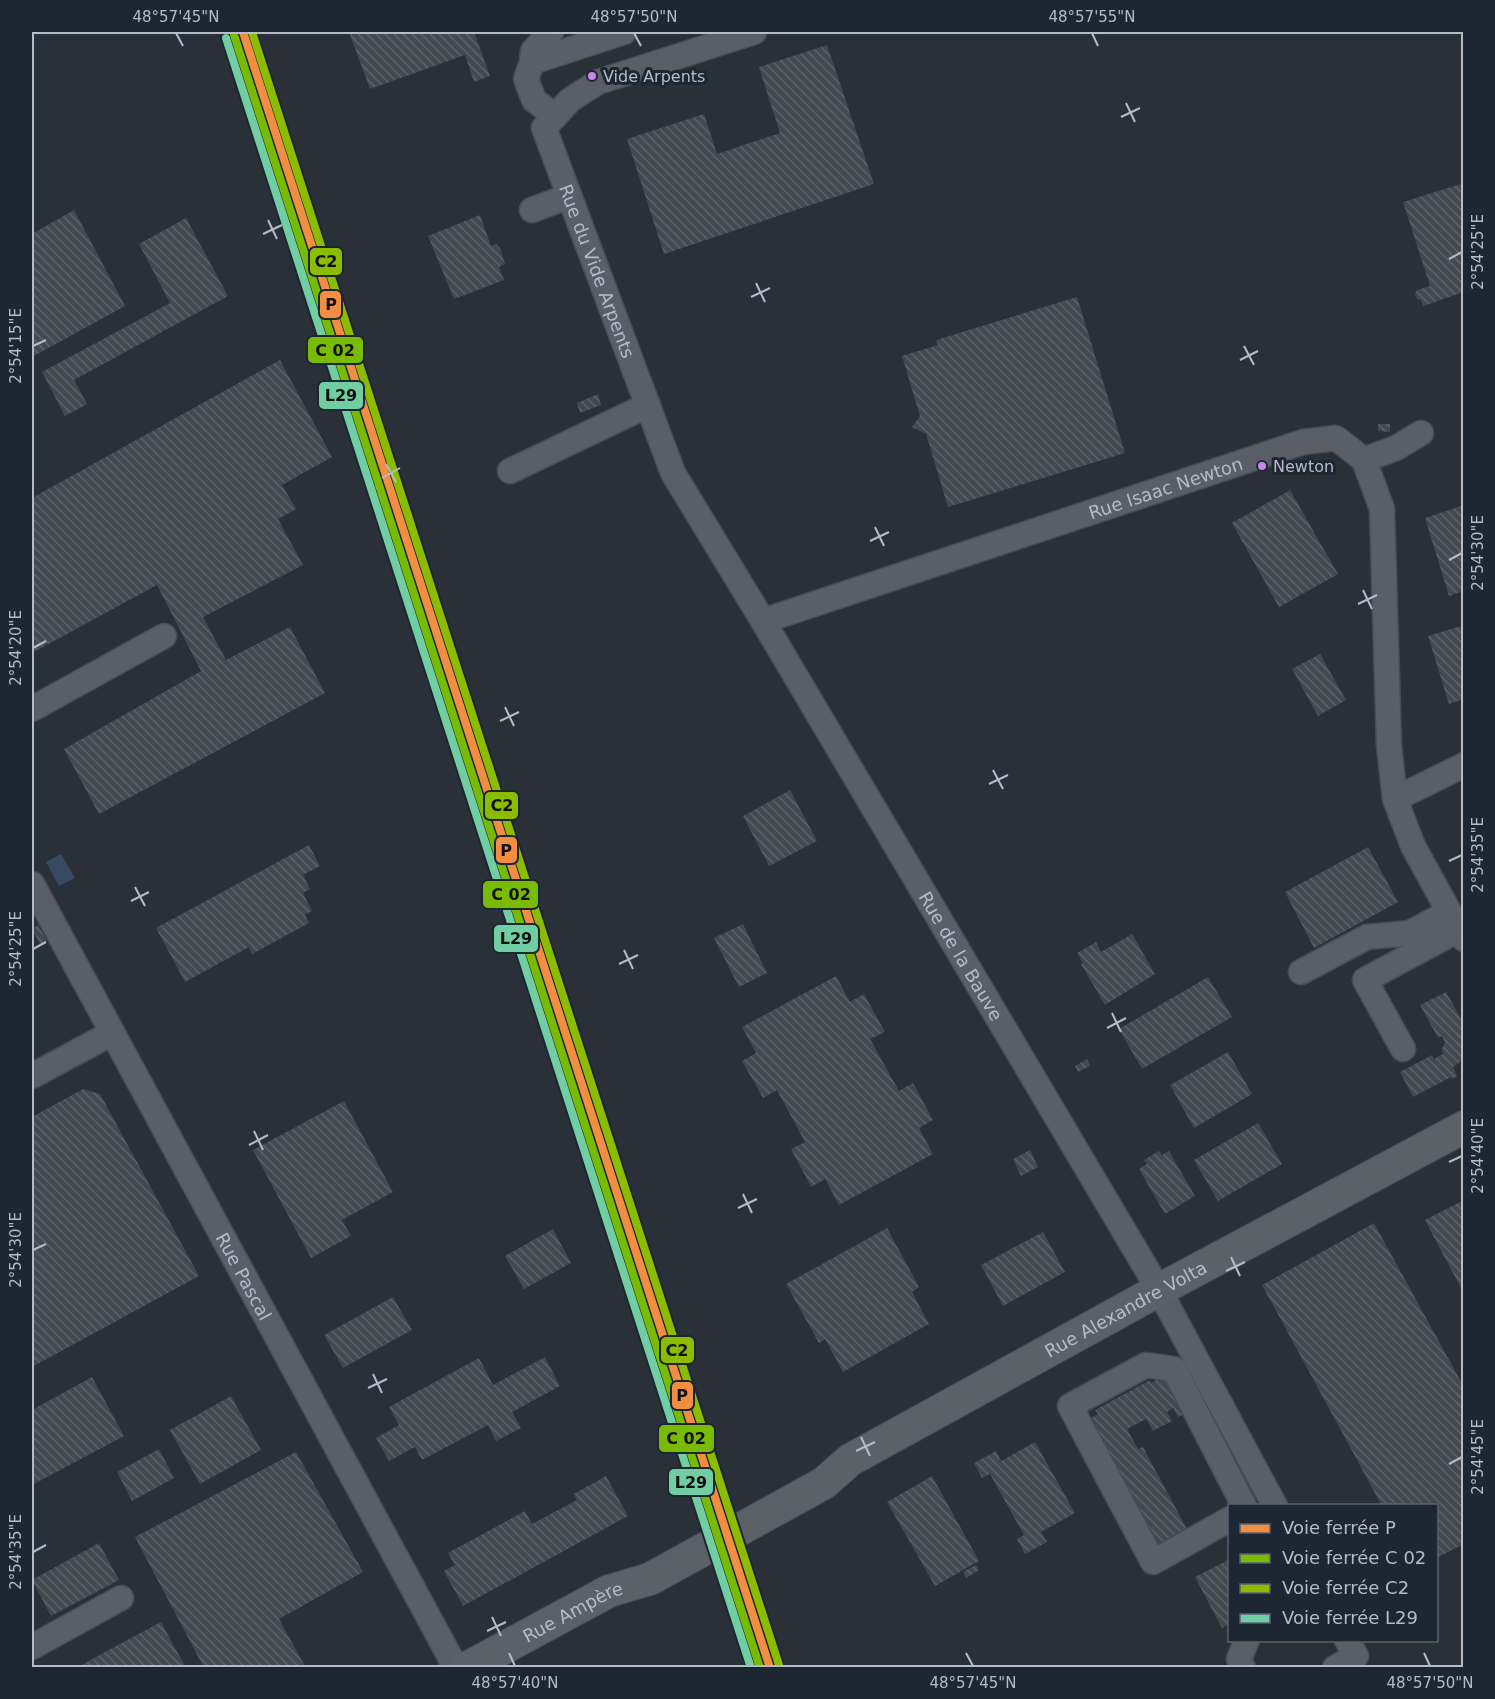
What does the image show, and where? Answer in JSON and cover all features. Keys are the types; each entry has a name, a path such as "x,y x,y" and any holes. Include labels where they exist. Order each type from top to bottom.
{"main road":[{"name":"Rue Alexandre Volta","path":"646,1570 1159,1290 1464,1127"},
{"name":"Rue Ampère","path":"467,1668 646,1570"}],"street":[{"path":"551,32 533,51 526,79 534,100 555,116 570,100 598,82 754,32"},
{"path":"532,62 583,38 624,32"},
{"name":"Rue du Vide Arpents","path":"555,116 544,128 673,473 763,621"},
{"path":"532,210 569,196"},
{"path":"510,471 648,405"},
{"path":"1421,434 1396,448 1364,460 1382,509 1389,746 1395,799 1413,846 1457,927"},
{"name":"Rue Isaac Newton","path":"763,621 1303,441 1336,438 1364,460"},
{"name":"Rue de la Bauve","path":"763,621 1159,1290 1274,1504"},
{"path":"32,709 164,636"},
{"path":"1395,799 1464,765"},
{"name":"Rue Pascal","path":"32,884 68,930 112,1033 456,1668"},
{"path":"1301,972 1367,937 1457,927"},
{"path":"1403,1049 1365,980 1457,927"},
{"path":"32,1076 112,1033"},
{"path":"1228,1520 1153,1562 1070,1406 1146,1365 1174,1369 1243,1504"},
{"path":"1218,1452 1240,1440"},
{"path":"32,1647 121,1598"},
{"path":"1243,1668 1239,1659 1247,1642"},
{"path":"1335,1668 1356,1656 1348,1642"}],"water":[{"path":"61,854 75,878 59,886 46,862"}],"building":[{"path":"349,32 474,32 490,76 474,82 465,55 370,89"},
{"path":"827,45 874,184 664,254 627,139 704,114 717,154 780,133 759,67"},
{"path":"1464,183 1464,292 1423,306 1415,294 1417,290 1430,286 1403,202"},
{"path":"74,210 125,306 32,357 32,234"},
{"path":"480,215 491,246 496,244 500,248 505,264 499,267 504,280 454,299 428,236"},
{"path":"186,218 228,296 74,380 87,404 65,416 42,372 170,303 139,244"},
{"path":"1077,297 1125,453 948,507 926,434 912,427 920,416 902,356 938,345 936,340"},
{"path":"280,360 332,457 282,485 296,509 278,519 303,565 203,617 226,660 290,627 325,693 99,814 64,749 201,671 157,585 32,653 32,498"},
{"path":"598,394 601,405 580,413 577,403"},
{"path":"1378,424 1390,424 1390,432 1378,431"},
{"path":"1290,490 1338,574 1279,607 1232,523"},
{"path":"1464,505 1464,591 1449,596 1425,518"},
{"path":"1464,625 1464,699 1449,704 1428,636"},
{"path":"1320,654 1346,700 1318,716 1292,669"},
{"path":"790,790 817,841 769,866 743,816"},
{"path":"309,845 320,866 303,875 310,889 303,893 312,911 305,915 309,923 252,954 249,947 185,982 156,928"},
{"path":"1368,847 1398,902 1314,948 1285,892"},
{"path":"743,924 767,973 739,987 714,938"},
{"path":"38,925 47,941 40,944 32,929"},
{"path":"1132,934 1155,974 1105,1005 1077,953 1096,942 1101,952"},
{"path":"836,976 850,1002 864,994 885,1032 870,1039 899,1091 913,1083 933,1120 919,1128 933,1154 839,1205 825,1179 811,1187 791,1149 805,1142 777,1090 763,1098 742,1061 756,1053 742,1027"},
{"path":"1208,977 1232,1017 1142,1069 1119,1029"},
{"path":"1446,992 1464,1024 1464,1038 1462,1039 1464,1057 1453,1067 1457,1076 1413,1097 1400,1072 1432,1055 1434,1059 1443,1054 1442,1049 1445,1043 1442,1036 1438,1038 1420,1005"},
{"path":"1228,1052 1252,1094 1194,1128 1170,1085"},
{"path":"1087,1059 1090,1066 1078,1072 1075,1066"},
{"path":"83,1089 100,1094 199,1276 32,1367 32,1117"},
{"path":"344,1101 393,1192 342,1220 351,1236 311,1258 253,1150"},
{"path":"1258,1123 1282,1164 1218,1201 1194,1160"},
{"path":"1030,1150 1038,1167 1021,1176 1013,1159"},
{"path":"1159,1151 1162,1155 1169,1151 1195,1196 1165,1214 1139,1169 1147,1164 1144,1160"},
{"path":"1464,1200 1464,1294 1425,1220"},
{"path":"1374,1223 1464,1387 1464,1544 1438,1557 1438,1504 1381,1504 1262,1285"},
{"path":"887,1228 919,1287 912,1292 929,1324 843,1372 825,1339 819,1343 786,1284"},
{"path":"553,1229 571,1263 524,1289 505,1256"},
{"path":"1043,1232 1065,1272 1003,1306 981,1265"},
{"path":"393,1297 412,1330 343,1368 324,1335"},
{"path":"545,1357 560,1386 512,1412 521,1428 496,1441 488,1425 422,1460 415,1447 389,1461 376,1438 399,1425 389,1407 479,1358 493,1385"},
{"path":"1172,1371 1193,1410 1178,1417 1173,1408 1167,1412 1172,1421 1153,1431 1146,1419 1127,1429 1138,1449 1143,1447 1188,1531 1160,1546 1101,1441 1103,1440 1091,1418 1098,1414 1095,1410 1150,1380 1151,1383"},
{"path":"92,1377 124,1436 32,1485 32,1410"},
{"path":"231,1396 261,1450 200,1484 170,1430"},
{"path":"1035,1442 1075,1513 1041,1532 1047,1542 1025,1554 1017,1539 1024,1535 990,1474 982,1478 974,1463 996,1451 1001,1461"},
{"path":"159,1449 174,1478 132,1501 117,1472"},
{"path":"296,1452 363,1572 279,1619 306,1668 204,1668 135,1537"},
{"path":"606,1476 628,1516 463,1606 444,1571 455,1565 448,1553 525,1511 532,1524 577,1500 574,1494"},
{"path":"932,1476 979,1561 935,1586 887,1502"},
{"path":"99,1543 119,1580 51,1616 32,1580"},
{"path":"1228,1560 1228,1625 1222,1628 1195,1577"},
{"path":"976,1565 979,1570 966,1578 963,1572"},
{"path":"161,1622 186,1668 76,1668 127,1640"}],"rail line":[{"name":"P","path":"243,32 770,1668"},
{"name":"C2","path":"252,32 779,1665"},
{"name":"L29","path":"226,38 751,1668"}],"transit line":[{"path":"234,35 760,1668"}],"place":[{"name":"Vide Arpents","path":"592,76"},
{"name":"Newton","path":"1262,466"}]}
